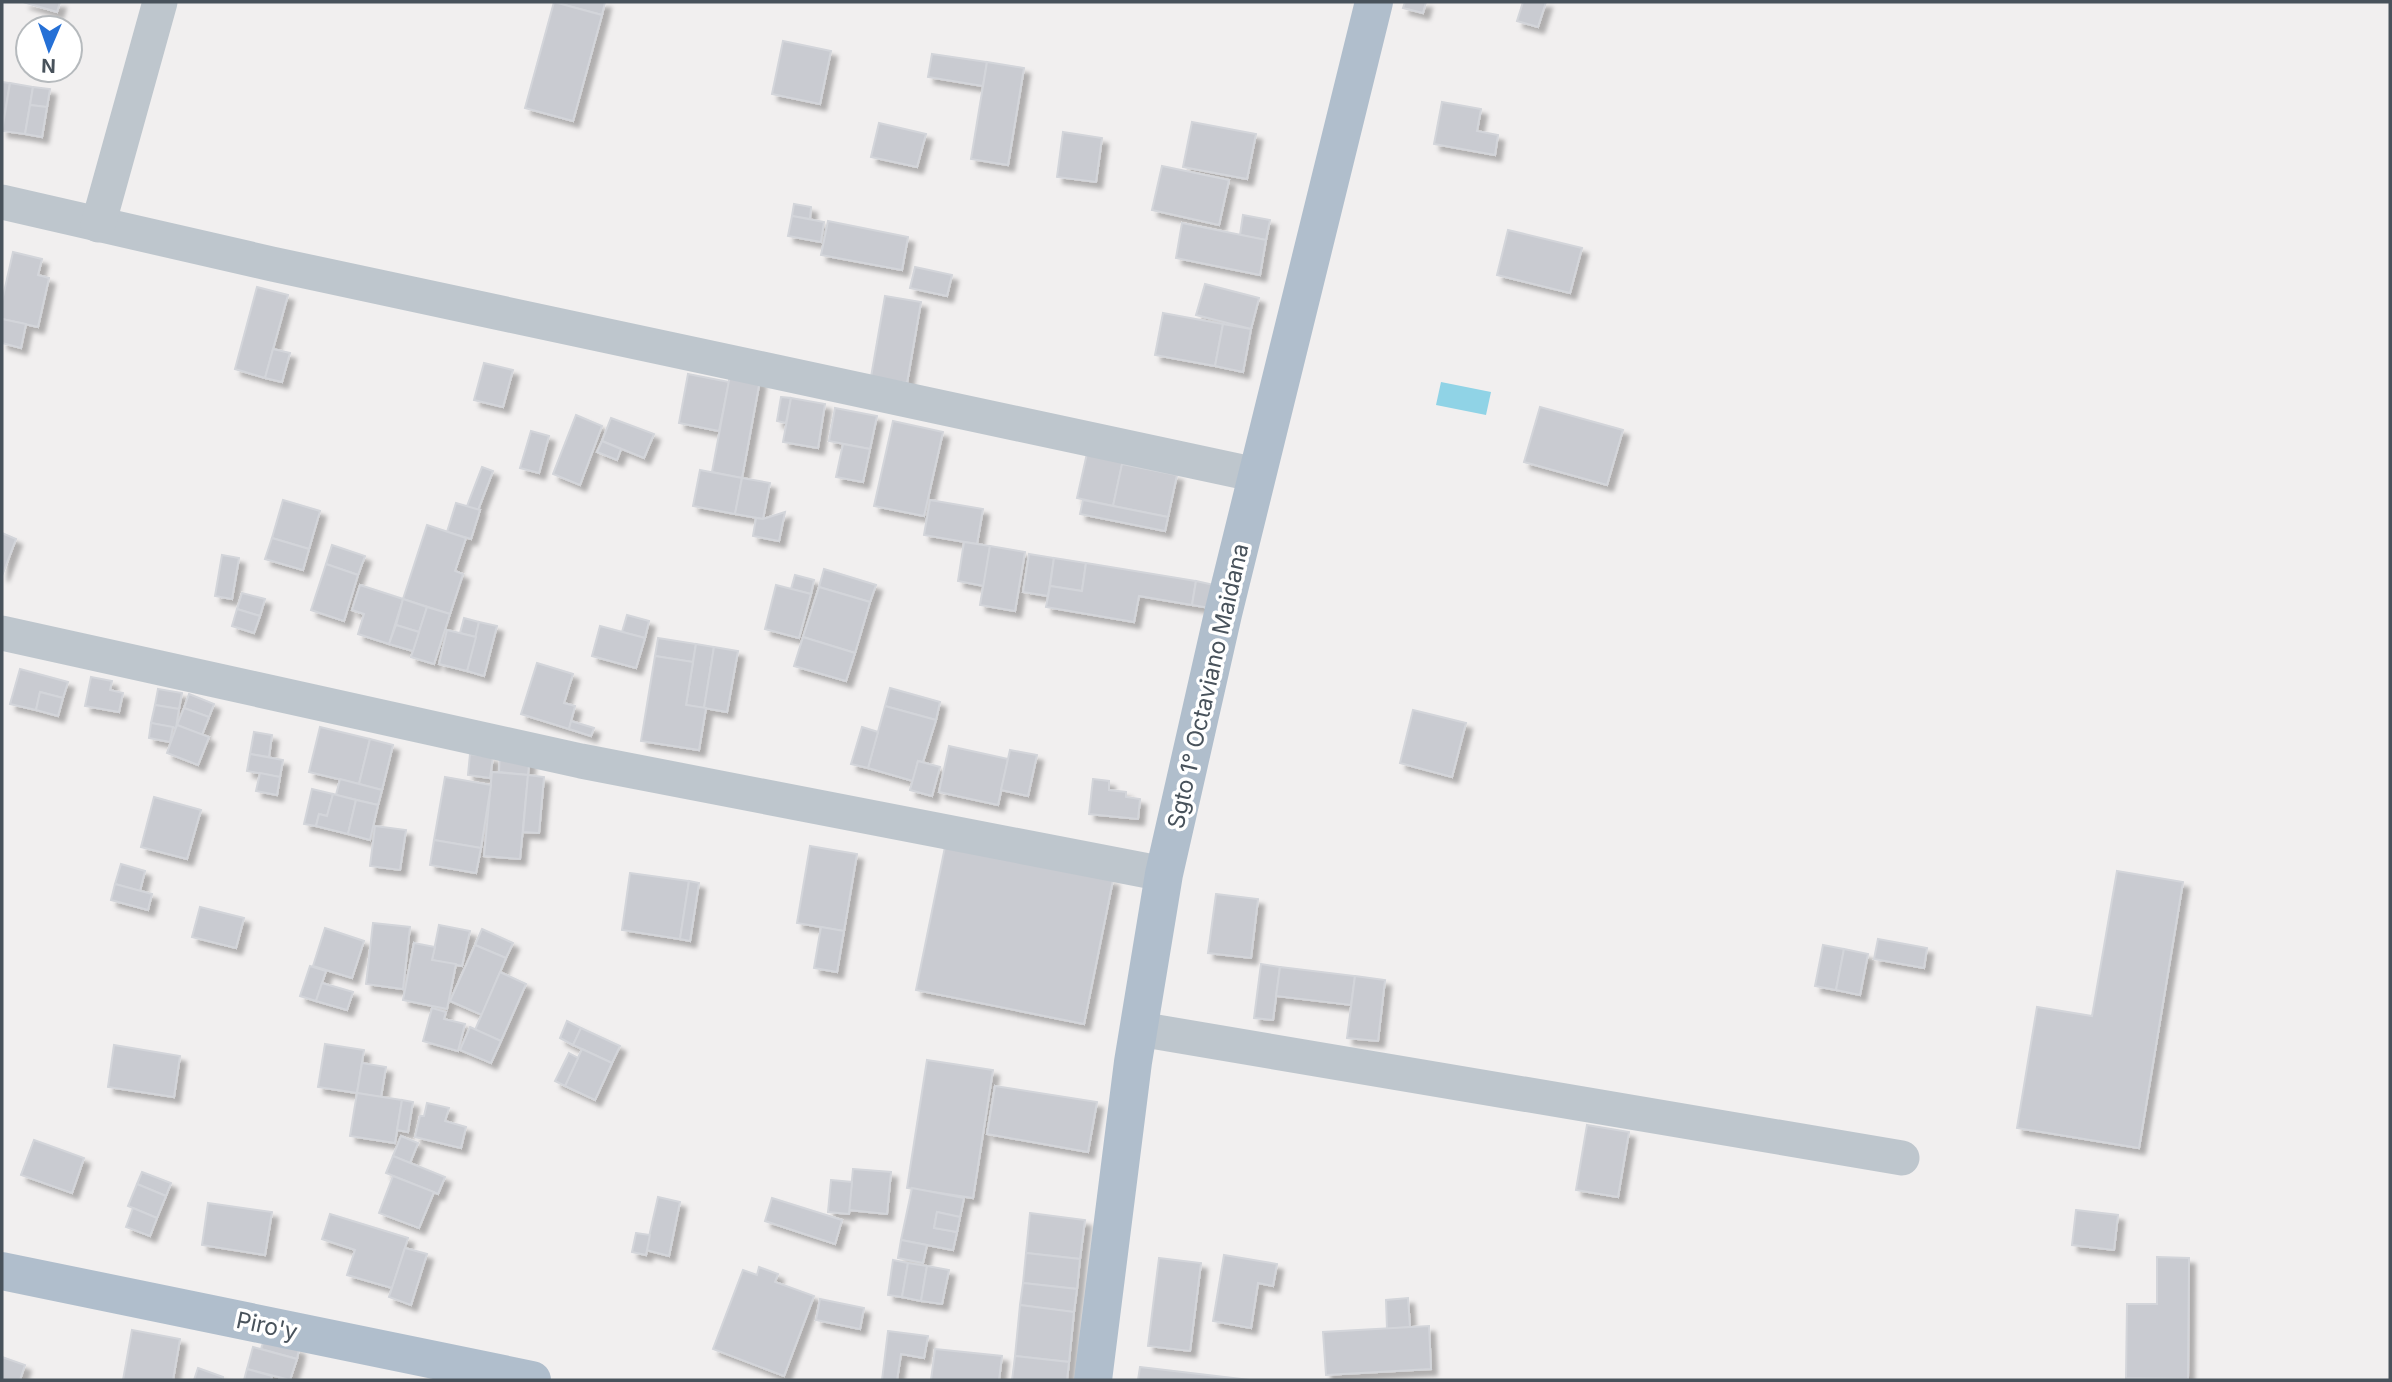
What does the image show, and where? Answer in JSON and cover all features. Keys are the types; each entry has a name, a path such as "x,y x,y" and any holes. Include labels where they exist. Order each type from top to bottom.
{"main road":[{"name":"Sgto 1° Octaviano Maidana","path":"1094,1380 1113,1214 1164,874 1257,475 1374,2"},
{"name":"Piro'y","path":"2,1271 532,1380"}],"street":[{"path":"98,225 160,2"},
{"path":"2,202 1257,475"},
{"path":"2,633 581,761 1164,874"},
{"path":"1139,1029 1902,1158"}],"water":[{"path":"1441,382 1491,392 1486,415 1436,405"}],"building":[{"path":"23,2 60,2 57,12"},
{"path":"553,2 605,2 602,15"},
{"path":"554,2 602,15 573,121 525,108"},
{"path":"1405,2 1426,2 1423,13 1403,8"},
{"path":"1523,2 1546,2 1538,27 1517,21"},
{"path":"783,41 831,51 820,104 772,94"},
{"path":"932,54 987,62 983,86 928,77"},
{"path":"987,62 1024,68 1008,165 971,159"},
{"path":"2,82 10,83 2,131"},
{"path":"10,83 33,87 25,134 2,131"},
{"path":"33,87 50,89 47,107 30,105"},
{"path":"1442,102 1481,109 1477,131 1498,135 1495,155 1434,144"},
{"path":"30,105 47,107 42,137 25,134"},
{"path":"1192,122 1256,134 1247,179 1183,167"},
{"path":"879,123 926,134 917,167 871,157"},
{"path":"1063,132 1102,138 1096,182 1057,177"},
{"path":"1162,166 1229,180 1219,225 1152,210"},
{"path":"794,204 811,207 810,219 792,216"},
{"path":"1243,215 1270,220 1266,240 1240,235"},
{"path":"792,216 824,222 821,242 788,236"},
{"path":"828,221 908,237 902,270 821,255"},
{"path":"1182,223 1266,240 1260,275 1176,258"},
{"path":"1508,230 1582,248 1570,293 1497,275"},
{"path":"13,252 42,259 38,275 49,278 38,327 2,319 2,301"},
{"path":"915,267 952,275 947,296 910,288"},
{"path":"1205,284 1259,298 1251,329 1196,315"},
{"path":"257,287 288,295 265,378 235,369"},
{"path":"885,296 921,302 907,383 871,377"},
{"path":"1163,313 1223,324 1215,366 1155,355"},
{"path":"2,319 26,324 21,348 2,343"},
{"path":"1223,324 1251,329 1243,372 1215,366"},
{"path":"273,349 290,353 282,382 265,378"},
{"path":"484,363 513,370 503,407 474,400"},
{"path":"688,374 729,382 719,431 679,423"},
{"path":"730,375 760,380 742,478 712,472"},
{"path":"781,397 791,398 786,423 777,421"},
{"path":"791,398 825,404 818,448 783,442"},
{"path":"1540,407 1623,430 1607,485 1524,462"},
{"path":"835,408 877,416 870,449 829,441"},
{"path":"576,415 602,426 580,485 553,474"},
{"path":"611,418 654,434 644,458 602,441"},
{"path":"893,421 943,432 924,516 874,506"},
{"path":"531,431 549,436 539,473 520,468"},
{"path":"602,441 621,449 617,460 597,452"},
{"path":"843,444 870,449 863,482 836,477"},
{"path":"1088,449 1124,456 1113,506 1077,498"},
{"path":"1122,464 1177,475 1168,517 1113,506"},
{"path":"482,467 493,471 475,518 464,514"},
{"path":"700,470 742,478 735,514 693,506"},
{"path":"742,478 770,483 763,519 735,514"},
{"path":"283,500 320,511 309,549 272,538"},
{"path":"930,500 983,509 977,544 924,535"},
{"path":"1083,500 1168,517 1165,531 1080,514"},
{"path":"456,503 480,510 471,539 447,532"},
{"path":"785,512 779,541 753,536 756,518 763,519"},
{"path":"427,525 466,538 455,571 463,574 450,614 403,599"},
{"path":"2,533 16,539 2,576"},
{"path":"272,538 309,549 303,570 265,559"},
{"path":"964,542 990,546 984,586 958,581"},
{"path":"332,545 365,556 358,575 326,564"},
{"path":"990,546 1025,552 1015,611 980,605"},
{"path":"1029,554 1054,558 1048,596 1023,592"},
{"path":"222,555 239,558 232,599 215,596"},
{"path":"1054,558 1086,563 1082,591 1050,586"},
{"path":"1086,563 1196,581 1192,605 1139,596 1134,622 1046,607 1050,586 1082,591"},
{"path":"326,564 358,575 344,621 311,610"},
{"path":"824,569 876,585 870,602 819,587"},
{"path":"795,575 814,580 811,594 791,589"},
{"path":"1196,581 1214,585 1210,608 1192,605"},
{"path":"360,585 403,599 389,644 358,634 364,614 352,610"},
{"path":"776,585 811,594 799,638 765,629"},
{"path":"819,587 870,602 855,653 803,637"},
{"path":"242,593 265,599 260,616 237,609"},
{"path":"403,599 427,607 419,632 396,625"},
{"path":"427,607 450,614 434,664 411,657"},
{"path":"237,609 260,616 254,633 232,626"},
{"path":"627,615 649,621 645,638 622,632"},
{"path":"464,618 479,622 476,637 460,633"},
{"path":"479,622 497,626 484,676 467,671"},
{"path":"396,625 419,632 413,651 389,644"},
{"path":"600,626 645,638 636,668 592,656"},
{"path":"447,630 476,637 467,671 439,664"},
{"path":"803,637 855,653 846,681 794,666"},
{"path":"658,638 696,644 693,662 655,656"},
{"path":"696,644 714,647 704,708 686,705"},
{"path":"714,647 738,651 727,712 704,708"},
{"path":"655,656 693,662 686,705 706,708 699,750 641,741"},
{"path":"537,663 573,674 564,703 575,706 569,729 521,714"},
{"path":"20,669 68,682 63,698 40,692 36,710 10,704"},
{"path":"91,677 112,681 110,690 123,693 119,712 85,706"},
{"path":"890,688 940,702 936,720 885,706"},
{"path":"158,689 182,693 179,709 155,705"},
{"path":"40,692 63,698 58,716 36,710"},
{"path":"189,694 214,704 209,717 184,708"},
{"path":"155,705 179,709 176,728 151,723"},
{"path":"885,706 936,720 923,762 918,761 913,781 868,768"},
{"path":"184,708 209,717 202,735 177,725"},
{"path":"1413,710 1466,723 1452,777 1400,763"},
{"path":"571,721 594,728 591,736 569,729"},
{"path":"151,723 173,727 170,742 149,738"},
{"path":"177,725 209,737 198,765 167,753"},
{"path":"320,727 370,739 359,784 309,772"},
{"path":"862,727 878,732 868,768 851,764"},
{"path":"254,732 272,735 269,757 250,754"},
{"path":"370,739 393,745 382,790 359,784"},
{"path":"949,746 1008,759 998,805 939,792"},
{"path":"1010,750 1037,755 1028,796 1001,790"},
{"path":"500,752 530,755 528,775 499,772"},
{"path":"250,754 283,760 280,777 247,771"},
{"path":"470,754 493,757 490,778 468,775"},
{"path":"918,761 940,767 932,796 910,790"},
{"path":"492,772 528,775 520,859 484,856"},
{"path":"260,773 280,777 277,795 256,791"},
{"path":"528,775 544,777 539,833 523,832"},
{"path":"445,777 491,785 481,848 434,840"},
{"path":"340,779 382,790 378,805 336,795"},
{"path":"1093,779 1109,781 1109,790 1126,792 1126,797 1140,799 1138,819 1089,814"},
{"path":"312,789 333,794 327,816 319,814 316,826 304,824"},
{"path":"333,794 356,800 348,834 316,826 319,814 327,816"},
{"path":"154,797 201,810 187,859 141,847"},
{"path":"356,800 378,805 370,840 348,834"},
{"path":"375,826 406,830 400,870 370,866"},
{"path":"434,840 481,848 476,873 430,865"},
{"path":"810,846 857,854 844,931 797,923"},
{"path":"945,847 1113,880 1084,1024 916,990"},
{"path":"121,864 145,871 140,891 115,884"},
{"path":"2117,871 2183,882 2139,1148 2017,1128 2037,1007 2092,1016"},
{"path":"630,873 689,881 680,939 622,930"},
{"path":"689,881 699,883 690,941 680,939"},
{"path":"115,884 152,894 148,910 111,900"},
{"path":"1216,894 1258,899 1251,958 1208,953"},
{"path":"200,907 244,918 236,948 192,937"},
{"path":"373,923 410,927 403,989 366,984"},
{"path":"439,925 470,931 462,966 432,960"},
{"path":"821,927 844,931 837,972 814,968"},
{"path":"325,928 364,941 352,978 313,966"},
{"path":"482,929 513,943 506,958 475,945"},
{"path":"1878,939 1927,948 1924,968 1874,959"},
{"path":"414,943 435,947 432,960 456,964 447,1009 403,1000"},
{"path":"475,945 506,958 482,1015 450,1001"},
{"path":"1823,945 1844,949 1836,990 1815,986"},
{"path":"1844,949 1868,954 1860,995 1836,990"},
{"path":"1261,964 1280,967 1273,1020 1254,1018"},
{"path":"310,966 326,971 316,1001 300,996"},
{"path":"1280,967 1355,976 1351,1005 1276,996"},
{"path":"500,972 526,984 501,1041 475,1030"},
{"path":"1355,976 1385,980 1378,1041 1347,1038"},
{"path":"322,983 353,992 347,1010 316,1001"},
{"path":"432,1008 446,1012 444,1019 465,1024 458,1051 423,1041"},
{"path":"567,1021 581,1028 573,1045 560,1038"},
{"path":"470,1027 501,1041 491,1063 460,1050"},
{"path":"581,1028 620,1046 612,1063 573,1045"},
{"path":"325,1044 364,1050 357,1093 318,1087"},
{"path":"114,1045 180,1056 174,1097 108,1087"},
{"path":"582,1049 612,1063 595,1100 565,1086"},
{"path":"569,1053 578,1058 565,1086 555,1081"},
{"path":"927,1060 993,1070 973,1198 907,1188"},
{"path":"362,1063 386,1067 381,1097 357,1093"},
{"path":"995,1086 1097,1102 1088,1152 987,1134"},
{"path":"357,1093 402,1100 395,1143 350,1136"},
{"path":"402,1100 413,1102 408,1132 397,1130"},
{"path":"427,1103 449,1108 445,1121 466,1127 461,1148 415,1137 420,1116 424,1116"},
{"path":"1587,1125 1629,1132 1618,1197 1576,1190"},
{"path":"401,1136 418,1143 410,1163 393,1156"},
{"path":"34,1140 84,1158 72,1193 21,1175"},
{"path":"393,1156 445,1177 438,1194 386,1173"},
{"path":"853,1169 891,1172 887,1214 849,1210"},
{"path":"142,1172 171,1183 166,1196 137,1184"},
{"path":"393,1176 434,1192 419,1228 379,1213"},
{"path":"831,1180 852,1182 849,1214 828,1212"},
{"path":"137,1184 166,1196 157,1218 128,1206"},
{"path":"912,1188 964,1198 960,1217 937,1212 934,1228 957,1232 953,1250 901,1240"},
{"path":"658,1197 680,1202 669,1256 646,1250"},
{"path":"772,1198 842,1220 835,1244 765,1221"},
{"path":"208,1203 272,1212 265,1255 202,1245"},
{"path":"133,1208 157,1218 150,1236 126,1227"},
{"path":"2076,1210 2118,1215 2114,1250 2072,1245"},
{"path":"937,1212 960,1217 957,1232 934,1228"},
{"path":"1030,1213 1085,1220 1080,1259 1026,1253"},
{"path":"330,1214 408,1238 392,1288 347,1275 355,1250 322,1239"},
{"path":"636,1233 650,1235 646,1255 632,1252"},
{"path":"901,1240 927,1245 923,1263 898,1258"},
{"path":"405,1248 427,1254 411,1305 389,1297"},
{"path":"1026,1253 1080,1259 1077,1289 1023,1283"},
{"path":"1224,1255 1277,1264 1273,1286 1258,1283 1251,1328 1213,1321"},
{"path":"2157,1257 2189,1258 2188,1379 2126,1378 2127,1304 2157,1304"},
{"path":"1159,1258 1201,1263 1190,1351 1148,1346"},
{"path":"893,1260 908,1263 902,1297 888,1295"},
{"path":"908,1263 927,1266 921,1301 902,1297"},
{"path":"927,1266 949,1270 942,1304 921,1301"},
{"path":"759,1267 778,1274 775,1282 814,1296 784,1376 713,1349 743,1270 757,1275"},
{"path":"1023,1283 1077,1289 1074,1312 1020,1305"},
{"path":"1408,1298 1410,1327 1387,1329 1386,1300"},
{"path":"820,1299 864,1308 860,1329 816,1320"},
{"path":"1020,1305 1074,1312 1069,1362 1015,1356"},
{"path":"1429,1326 1431,1369 1326,1375 1323,1332"},
{"path":"132,1330 180,1339 173,1380 123,1380"},
{"path":"888,1331 928,1336 924,1358 901,1354 897,1380 882,1380"},
{"path":"264,1340 299,1349 297,1359 261,1349"},
{"path":"253,1347 297,1359 290,1380 247,1369"},
{"path":"935,1349 1002,1356 999,1380 931,1380"},
{"path":"1015,1356 1069,1362 1067,1380 1012,1380"},
{"path":"2,1357 25,1365 20,1380 2,1380"},
{"path":"1140,1367 1250,1380 1138,1380"},
{"path":"198,1368 223,1377 223,1380 194,1380"},
{"path":"247,1369 272,1376 271,1380 244,1380"}]}
